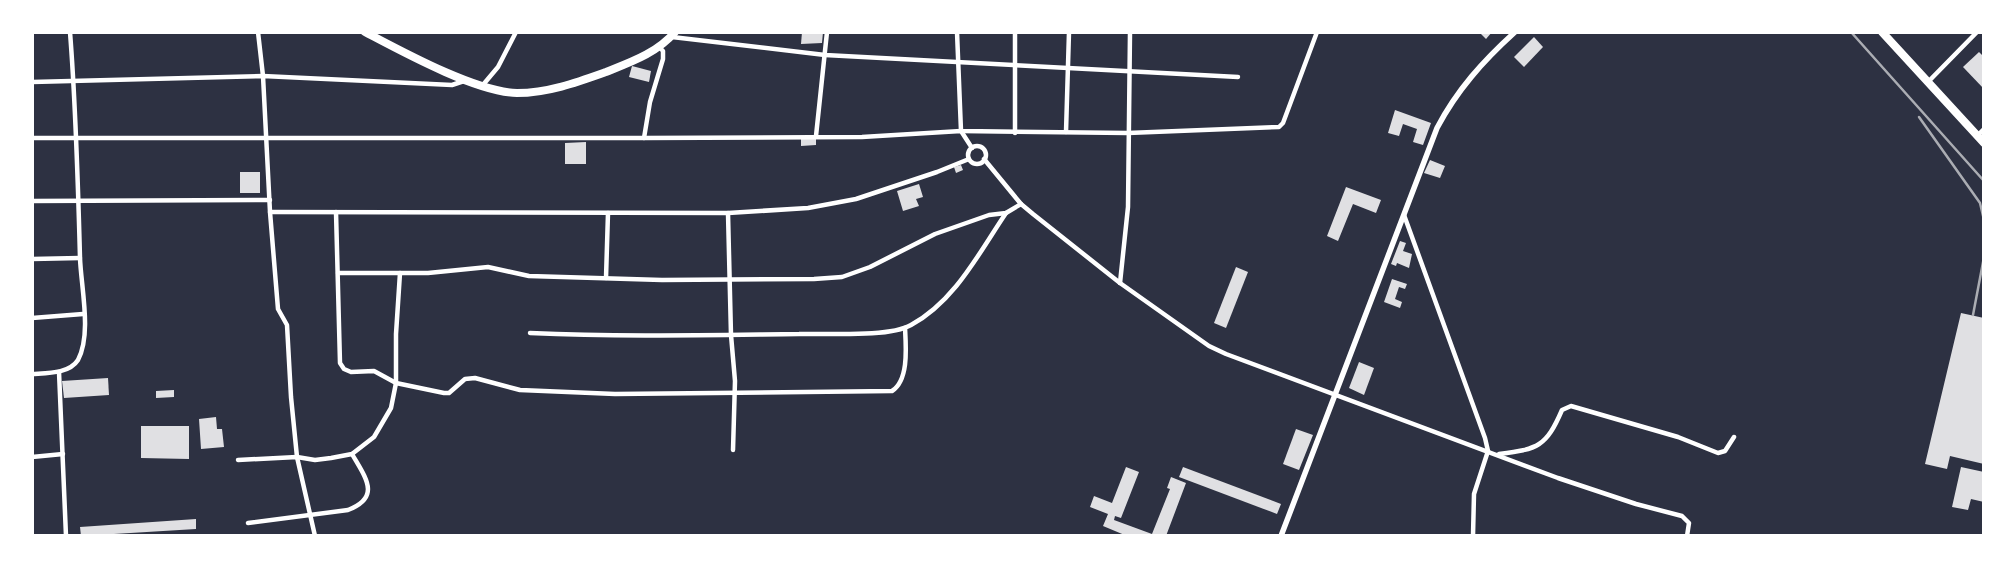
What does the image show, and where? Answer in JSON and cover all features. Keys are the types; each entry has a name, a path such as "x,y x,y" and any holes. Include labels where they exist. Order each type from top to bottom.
{"highway":[{"path":"365,32 404,53 481,86 517,93 553,89 632,62 660,47 673,35"},
{"path":"1882,32 1984,143"}],"street":[{"path":"32,374 60,372 69,368 77,361 85,337 80,258 78,138 70,32"},
{"path":"258,32 263,76 270,212 278,309 286,322 288,330 291,397 297,457 314,536"},
{"path":"481,86 498,67 516,32"},
{"path":"816,136 827,32"},
{"path":"956,32 961,131 972,148"},
{"path":"1015,32 1015,133"},
{"path":"1066,132 1069,32"},
{"path":"1120,283 1128,207 1130,32"},
{"path":"32,138 862,137 961,131 1128,133 1277,128 1283,123 1317,32"},
{"path":"1281,536 1437,128 1463,86 1485,60 1515,32"},
{"path":"1927,82 1977,32"},
{"path":"673,35 825,55 1068,66 1238,77"},
{"path":"644,138 650,98 663,59 663,50 660,47"},
{"path":"32,82 263,76 452,85 468,80"},
{"path":"1977,136 1984,130"},
{"path":"270,212 728,213 808,208 856,199 937,172 969,159 977,163 984,159 986,154 983,148 977,146 972,148 969,153 969,159"},
{"path":"984,159 1022,204 1120,283 1209,346 1335,396 1558,478 1687,518 1690,526 1687,536"},
{"path":"32,200 270,200"},
{"path":"338,273 400,274 488,268 529,276 662,280 842,277 864,270 935,234 989,215 1006,213 1022,204"},
{"path":"336,212 340,363 344,369 351,372 374,371 396,383 444,394 449,393 465,379 474,378 520,390 615,394 892,391 898,387 903,375 906,343 905,328"},
{"path":"606,278 608,213"},
{"path":"728,213 728,278 736,381 733,450"},
{"path":"530,333 671,336 863,333 905,328 944,300 971,268 1006,213"},
{"path":"1404,213 1488,451 1474,494 1473,536"},
{"path":"32,259 80,258"},
{"path":"238,460 297,457 314,460 352,454 374,438 391,408 396,383 396,334 400,274"},
{"path":"32,318 83,314"},
{"path":"60,372 66,536"},
{"path":"1497,454 1539,446 1554,428 1562,410 1571,406 1678,437 1718,453 1724,451 1734,437"},
{"path":"32,457 64,454"},
{"path":"248,523 309,513 348,510 366,499 368,487 352,454"}],"building":[{"path":"802,32 823,32 822,43 801,44"},
{"path":"1479,32 1492,32 1486,39"},
{"path":"1534,37 1543,47 1524,67 1514,57"},
{"path":"1979,52 1984,57 1984,89 1963,67"},
{"path":"632,66 651,71 649,82 629,77"},
{"path":"1395,110 1431,123 1423,145 1413,142 1417,129 1403,124 1399,136 1388,133"},
{"path":"816,138 816,145 801,146 801,139"},
{"path":"586,142 586,164 565,164 565,143"},
{"path":"1430,160 1445,166 1440,178 1424,173"},
{"path":"961,165 963,170 956,173 954,167"},
{"path":"240,172 260,172 260,193 240,193"},
{"path":"919,184 923,197 916,199 919,206 903,211 897,191"},
{"path":"1346,187 1381,200 1376,213 1353,204 1338,241 1327,236"},
{"path":"1400,241 1406,243 1403,251 1412,254 1409,268 1397,263 1396,266 1391,264"},
{"path":"1236,267 1248,272 1226,328 1214,323"},
{"path":"1392,279 1407,284 1405,289 1399,287 1395,299 1402,302 1400,308 1384,302"},
{"path":"1961,313 1984,318 1984,464 1950,456 1947,469 1925,464"},
{"path":"1359,362 1374,368 1364,395 1349,388"},
{"path":"108,378 109,395 64,398 62,381"},
{"path":"174,390 174,397 156,398 156,391"},
{"path":"216,417 217,429 222,429 224,447 201,449 199,419"},
{"path":"141,426 189,426 189,459 141,458"},
{"path":"1296,429 1313,435 1299,470 1283,464"},
{"path":"1126,467 1139,472 1121,518 1115,516 1114,520 1152,534 1170,489 1167,488 1171,477 1186,483 1166,536 1127,536 1103,526 1108,514 1090,507 1094,496 1112,503"},
{"path":"1183,467 1281,504 1277,514 1179,477"},
{"path":"1961,467 1984,472 1984,502 1971,499 1968,510 1952,507"},
{"path":"196,519 196,529 81,536 80,527"}],"railway":[{"path":"1851,32 1984,181"},
{"path":"1919,117 1980,203 1984,220"},
{"path":"1973,315 1984,257"}]}
